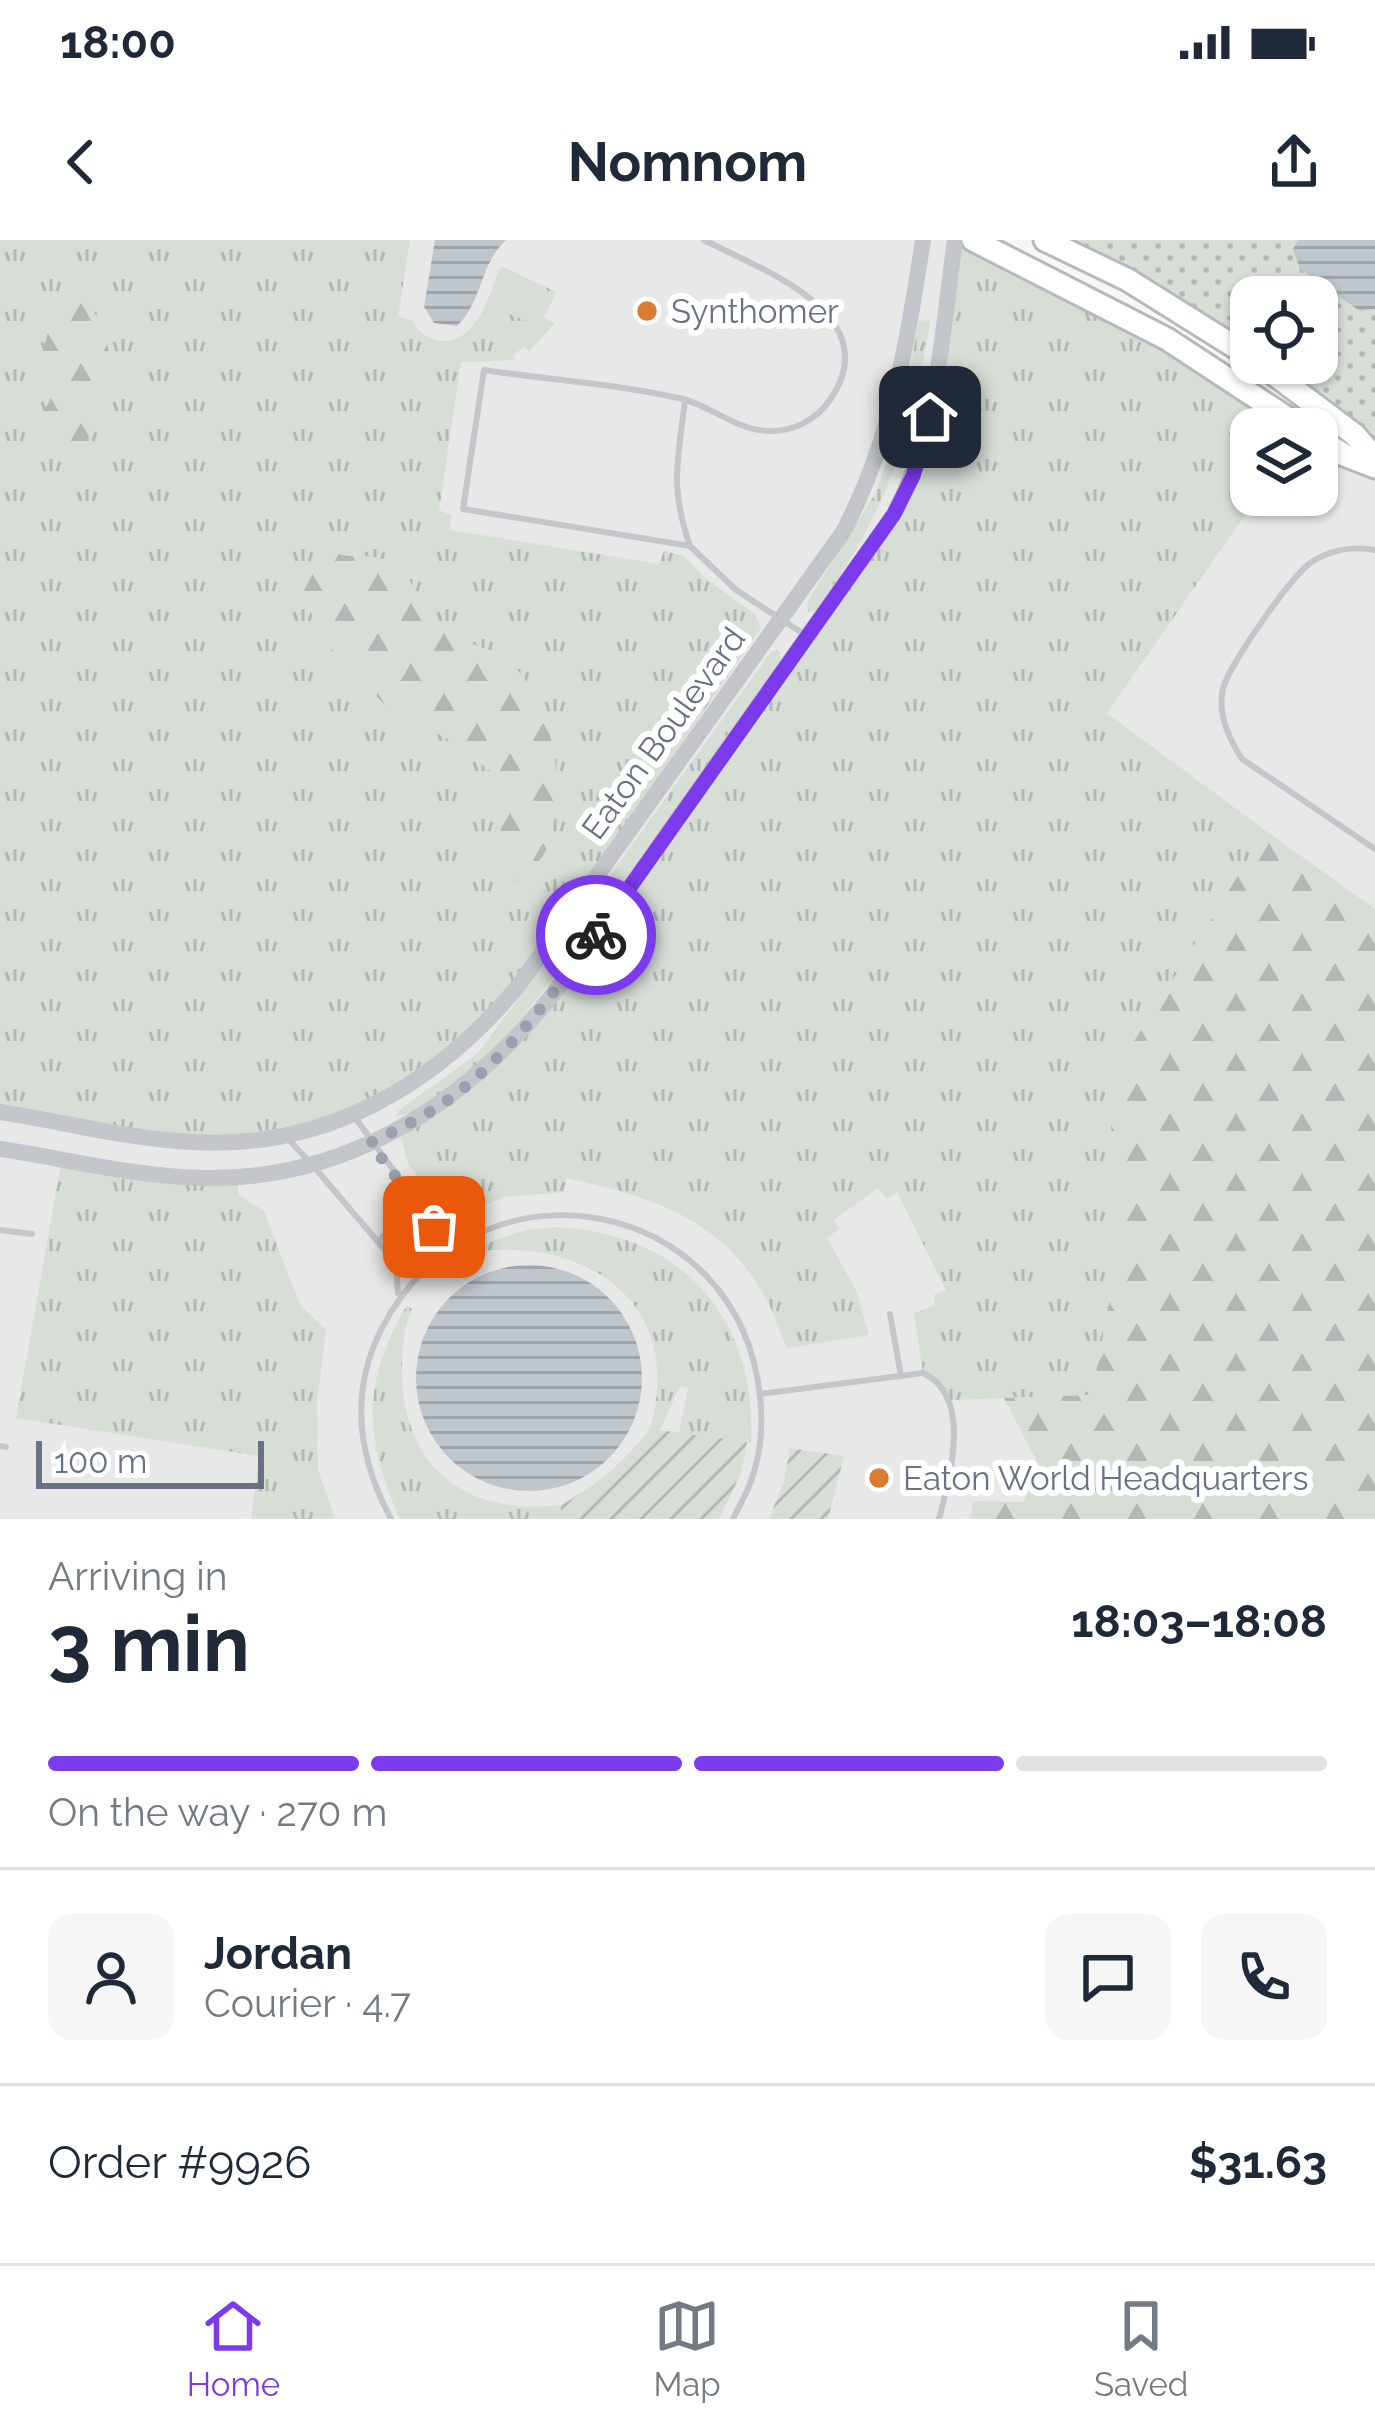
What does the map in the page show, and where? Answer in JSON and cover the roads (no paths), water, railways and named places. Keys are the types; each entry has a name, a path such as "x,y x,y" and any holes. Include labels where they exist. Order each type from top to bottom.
{"main road":[{"path":"973,240 1167,339 1272,408"},
{"path":"1045,240 1128,280 1230,344"},
{"path":"1287,384 1355,435 1375,463"},
{"path":"1338,451 1375,463"}],"street":[{"name":"Eaton Boulevard","path":"0,1112 163,1140 220,1142 284,1135 353,1115 425,1076 460,1049 493,1016 843,532 884,443 903,367 922,240"},
{"name":"Eaton Boulevard","path":"0,1149 184,1178 252,1175 370,1143 460,1092 534,1018 894,514 913,476 930,417 955,240"}],"lane":[{"path":"690,546 464,509 484,370 686,400 762,431 787,430 809,421 830,401 840,381 843,359 841,333 827,310 803,292 704,240"},
{"path":"686,400 675,476 676,507 690,546 709,568 809,637"},
{"path":"1375,550 1333,551 1302,568 1233,666 1221,709 1229,739 1242,759 1375,849"},
{"path":"353,1115 450,1247"},
{"path":"284,1135 396,1263 399,1295"},
{"path":"378,1241 417,1205"},
{"path":"392,1519 371,1481 359,1417 369,1353 399,1295 422,1269 465,1237 508,1222 554,1214 609,1220 660,1240 704,1273 737,1317 757,1368 763,1423 753,1477 733,1519"},
{"path":"0,1230 32,1234"},
{"path":"890,1314 902,1376"},
{"path":"760,1394 923,1373 939,1380 951,1400 953,1425 939,1519"}],"place":[{"name":"Synthomer","path":"647,311"},
{"name":"Eaton World Headquarters","path":"879,1478"}]}
